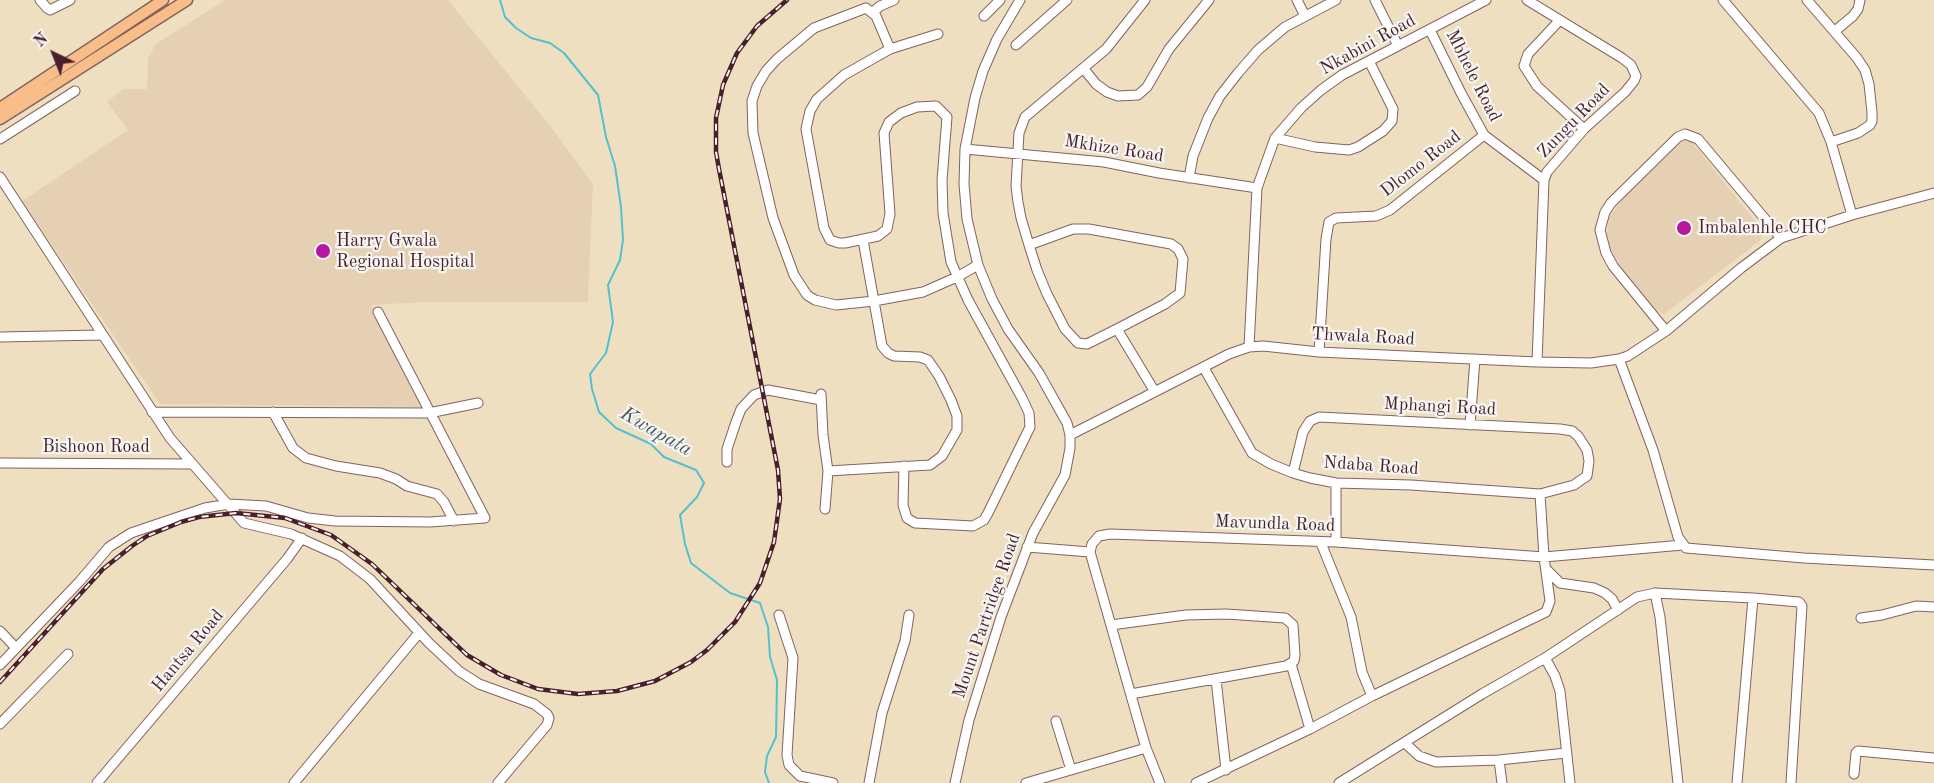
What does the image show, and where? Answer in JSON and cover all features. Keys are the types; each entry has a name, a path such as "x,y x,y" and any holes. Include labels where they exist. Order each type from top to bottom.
{"main road":[{"path":"0,108 163,0"},
{"path":"0,119 187,0"}],"street":[{"path":"40,0 50,10 70,0"},
{"path":"873,12 894,0"},
{"path":"984,16 1000,0"},
{"name":"Mount Partridge Road","path":"955,783 969,720 1001,617 1027,547 1065,476 1068,461 1070,435 1067,423 1039,373 1008,329 978,265 967,219 964,184 965,149 975,98 983,71 997,39 1020,0"},
{"path":"1016,45 1067,0"},
{"path":"1029,244 1073,229 1089,229 1162,242 1178,249 1183,259 1180,293 1165,304 1118,329 1087,344 1078,343 1065,329 1047,294 1029,244 1016,186 1020,125 1025,117 1113,42 1145,0"},
{"path":"1084,69 1096,84 1107,92 1118,96 1138,95 1147,87 1169,48 1209,0"},
{"path":"1297,0 1305,16"},
{"path":"1189,178 1200,136 1220,96 1258,50 1285,27 1336,0"},
{"path":"1375,0 1398,46"},
{"name":"Nkabini Road","path":"1249,347 1257,188 1275,138 1320,90 1342,75 1486,0"},
{"name":"Zungu Road","path":"1527,0 1622,58 1635,71 1634,81 1584,129 1547,172 1544,180 1537,362"},
{"path":"1723,0 1819,113 1831,142 1852,215"},
{"path":"1807,0 1865,70 1869,84 1872,121 1870,125 1858,133 1831,142"},
{"path":"1835,31 1853,16 1860,0"},
{"path":"890,49 873,12 866,8 814,28 792,45 766,71 757,86 752,101 751,116 759,166 773,218 799,285 807,295 826,303 874,301 923,291 957,277 978,265"},
{"path":"1559,21 1528,54 1524,66 1538,86 1584,129"},
{"name":"Mbhele Road","path":"1430,30 1484,135 1544,180"},
{"path":"904,466 903,505 907,518 915,523 973,526 984,520 1030,427 1029,414 1022,398 951,262 943,213 942,180 948,121 945,112 936,106 918,107 895,116 886,127 889,224 884,232 863,240 839,243 831,240 827,235 807,146 806,129 810,111 825,90 844,75 890,49 938,34"},
{"path":"1275,138 1315,147 1349,150 1383,131 1392,121 1393,109 1369,61"},
{"path":"0,139 75,91"},
{"path":"1666,331 1613,266 1606,253 1600,230 1605,212 1611,203 1678,137 1685,134 1698,139 1781,238"},
{"name":"Dlomo Road","path":"1319,352 1329,222 1336,218 1376,216 1389,210 1484,135"},
{"name":"Mkhize Road","path":"965,149 1104,162 1257,188"},
{"path":"0,177 152,412 191,464 240,519 248,525 282,531 328,549 353,565 382,591 419,633 470,679 499,693 534,704 547,714 548,724 501,780 513,783"},
{"name":"Thwala Road","path":"1070,435 1229,354 1249,347 1537,362 1592,363 1619,359 1628,356 1666,331 1781,238 1852,215 1934,193"},
{"path":"828,471 930,465 942,456 957,430 957,416 939,376 928,360 920,357 894,356 885,350 881,341 863,240"},
{"path":"0,665 80,581 104,551 117,541 131,532 205,508 229,504 266,506 322,520 376,522 485,518 378,312"},
{"path":"1118,329 1155,393"},
{"path":"0,337 101,335"},
{"path":"1470,425 1475,359"},
{"path":"1619,359 1653,450 1678,537 1683,546"},
{"name":"Ndaba Road","path":"1204,368 1252,453 1293,473 1336,483 1411,485 1540,494 1574,485 1587,476"},
{"path":"727,462 727,449 741,409 754,395 768,390 821,397 828,471 825,509"},
{"path":"152,412 429,413 478,403"},
{"path":"273,412 293,448 306,458 336,466 380,473 407,486 437,494 454,520"},
{"name":"Mphangi Road","path":"1293,473 1303,432 1310,421 1319,417 1572,431 1587,450 1589,470 1587,476"},
{"name":"Bishoon Road","path":"0,463 191,464"},
{"path":"1336,483 1336,542"},
{"path":"1196,783 1546,612 1550,601 1544,557 1540,494"},
{"name":"Mavundla Road","path":"1090,552 1095,540 1104,534 1110,534 1336,542 1544,557 1683,546 1690,550 1934,565"},
{"name":"Hantsa Road","path":"97,783 287,559 302,538"},
{"path":"1321,543 1351,617 1362,672 1372,696"},
{"path":"1027,547 1090,552 1146,748 1160,783"},
{"path":"1546,569 1560,583 1605,592 1618,610"},
{"path":"1655,593 1660,617 1678,783"},
{"path":"1339,783 1482,694 1545,658 1637,597 1655,593 1799,602 1802,606 1791,783"},
{"path":"1737,783 1753,598"},
{"path":"1861,618 1916,606 1934,607"},
{"path":"1111,625 1186,615 1226,614 1285,618 1293,625 1295,655 1291,664 1310,729"},
{"path":"779,615 793,658 787,745 789,765 800,776 833,783"},
{"path":"869,783 882,713 905,641 909,615"},
{"path":"0,631 16,648"},
{"path":"294,783 419,633"},
{"path":"0,723 68,654"},
{"path":"1545,658 1560,691 1570,783"},
{"path":"1131,693 1250,674 1291,664"},
{"path":"1216,679 1226,770"},
{"path":"1056,721 1071,770"},
{"path":"1405,743 1419,756 1436,762 1499,760 1566,753"},
{"path":"1026,783 1146,748"},
{"path":"1854,774 1858,751 1934,758"},
{"path":"1499,760 1502,783"}],"shaded area":[{"name":"Harry Gwala Regional Hospital","path":"225,0 448,0 551,127 593,184 588,302 425,302 371,305 423,407 160,404 22,201 128,130 107,102 123,89 147,89 148,58 156,44"},
{"name":"Imbalenhle CHC","path":"1683,141 1691,141 1763,231 1761,240 1664,314 1656,311 1608,250 1607,233 1609,218 1629,191"}],"waterway":[{"name":"Kwapata","path":"500,0 505,17 516,28 531,38 550,43 564,53 598,95 606,137 615,166 623,240 620,260 608,285 613,322 606,353 590,374 592,389 599,412 616,428 651,444 664,457 696,470 704,483 697,497 680,515 691,563 730,593 760,603 768,627 770,657 777,680 776,737 767,756 765,772 769,783"}],"railway":[{"path":"0,682 103,569 132,546 147,536 181,522 199,517 236,513 285,518 331,535 372,564 467,655 501,675 538,689 578,694 617,691 655,681 691,662 707,650 735,622 760,583 774,542 780,499 778,470 716,152 716,118 723,85 737,53 757,26 787,0"}],"place":[{"name":"Imbalenhle CHC","path":"1684,228"},
{"name":"Harry Gwala Regional Hospital","path":"323,251"}]}
